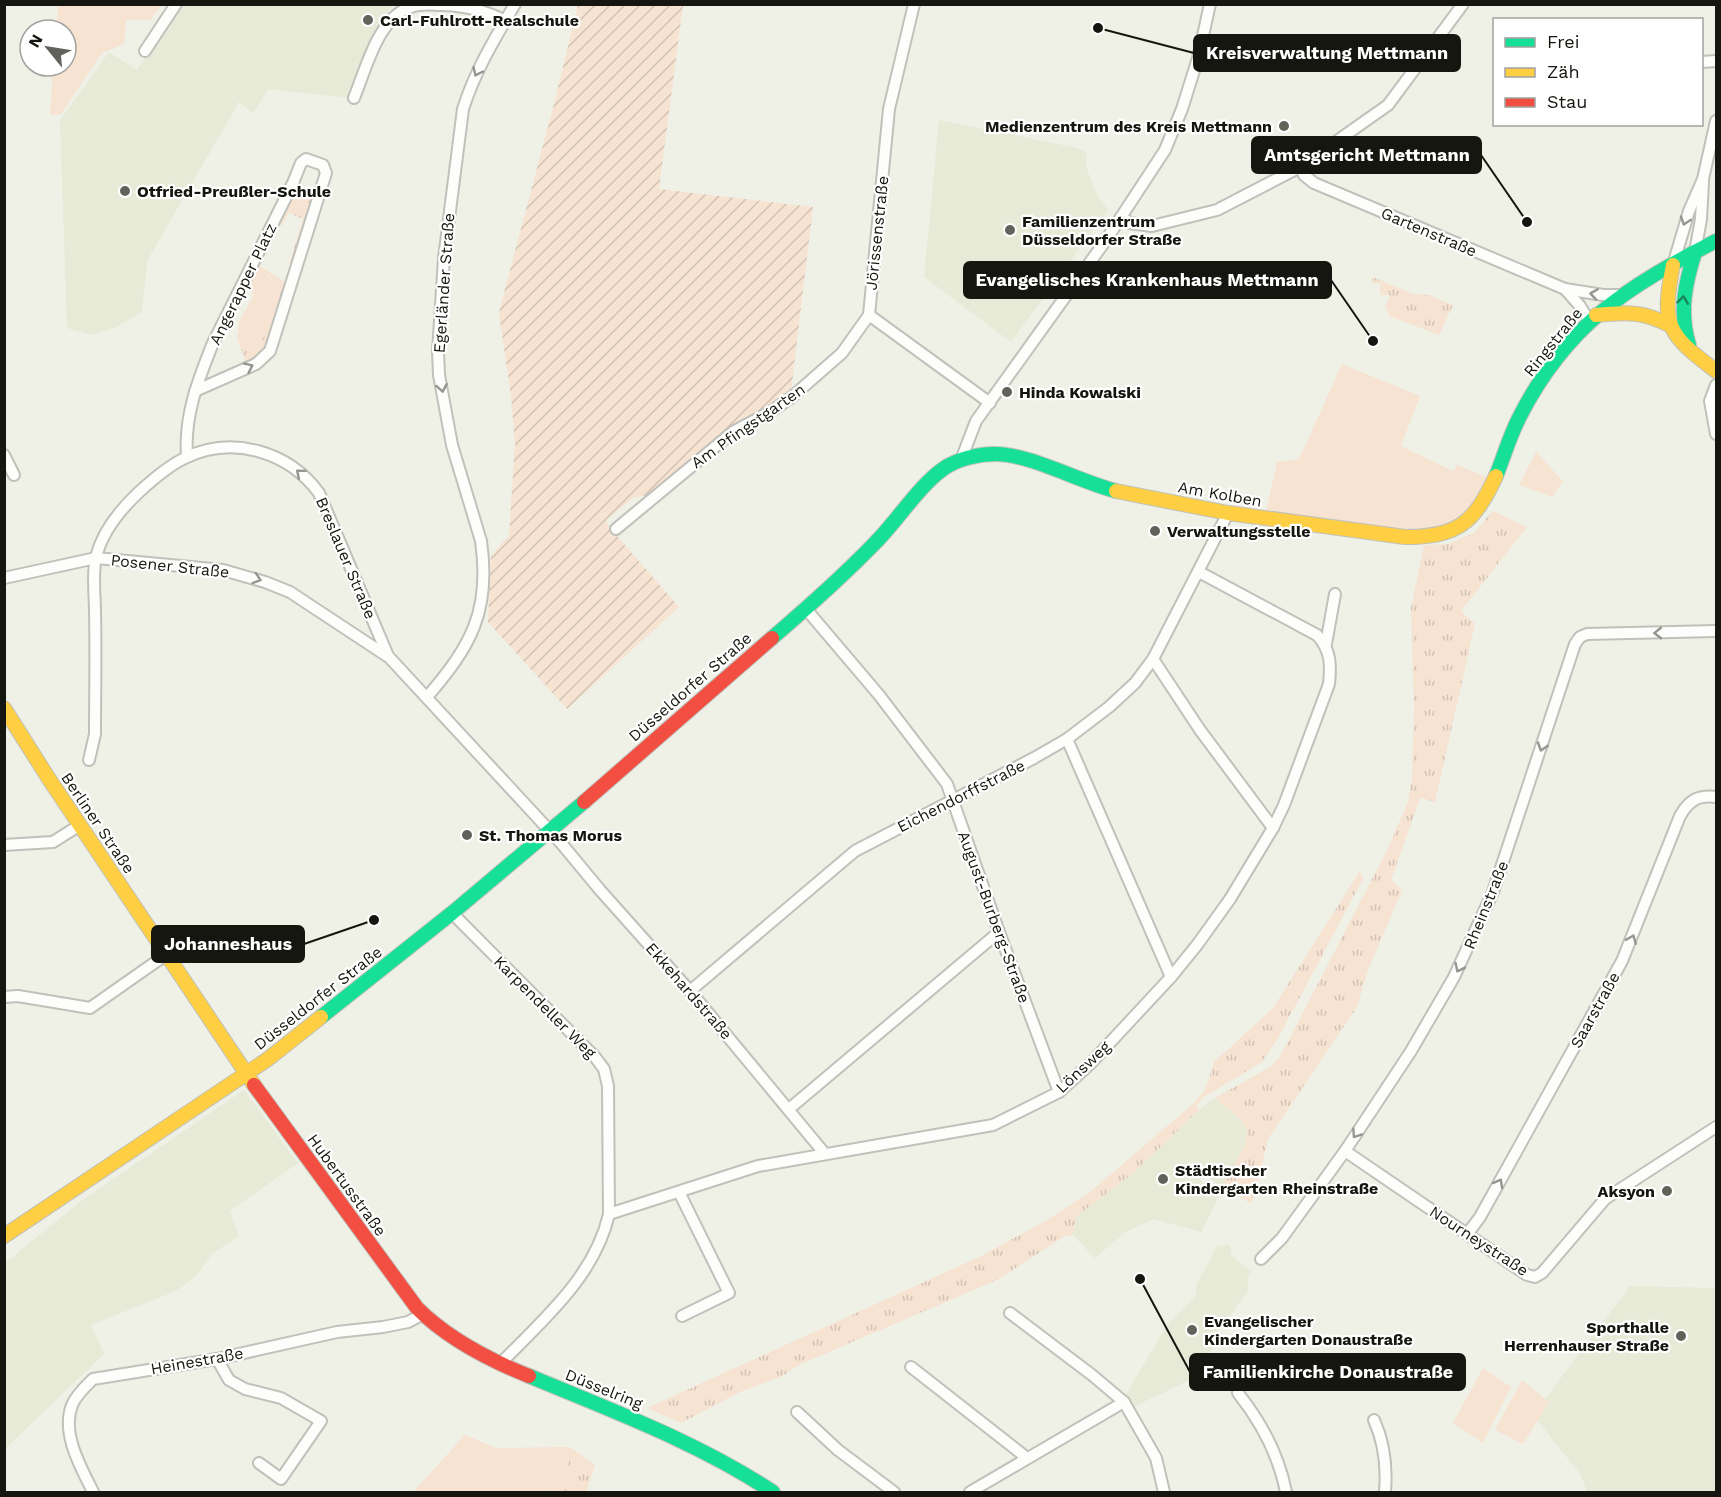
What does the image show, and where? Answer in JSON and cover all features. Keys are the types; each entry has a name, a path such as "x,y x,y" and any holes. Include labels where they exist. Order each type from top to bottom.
{"street":[{"path":"145,51 176,4"},
{"path":"354,98 381,34 389,21 404,9 420,4 462,6 484,11 505,21"},
{"name":"Egerländer Straße","path":"427,697 459,659 476,624 483,586 481,541 452,446 439,375 439,321 444,258 463,109 477,70 515,4"},
{"name":"Jörissenstraße","path":"914,4 889,109 869,315 990,403"},
{"path":"961,460 970,434 990,403 1121,217 1170,138 1198,58 1210,4"},
{"path":"1121,217 1130,222 1152,226 1217,210 1300,167 1388,105 1463,4"},
{"path":"1690,348 1682,323 1682,304 1695,252 1701,219 1703,178 1716,121"},
{"name":"Angerapper Platz","path":"187,456 187,428 195,391 213,343 301,163 306,159 322,165 326,173 270,351 259,362 195,391"},
{"name":"Gartenstraße","path":"1300,167 1304,175 1314,183 1565,289 1603,295 1623,294"},
{"path":"1671,327 1667,314 1667,298 1673,265 1689,211 1703,178"},
{"name":"Ringstraße","path":"1473,516 1486,494 1533,392 1592,318 1623,294 1716,241"},
{"name":"Gartenstraße","path":"1565,289 1592,318"},
{"path":"1592,318 1639,312 1651,315 1671,327 1716,371"},
{"name":"Am Pfingstgarten","path":"616,529 733,432 772,411 793,396 842,353 869,315"},
{"path":"1716,385 1710,401 1716,434"},
{"name":"Breslauer Straße","path":"89,760 95,734 96,558 107,532 121,511 150,482 187,456 217,449 255,449 277,456 307,478 319,493 388,656 550,830"},
{"name":"Am Kolben","path":"961,460 995,454 1017,457 1110,489 1228,513 1348,530 1418,537 1433,536 1458,529 1473,516"},
{"path":"4,455 14,475"},
{"name":"Düsseldorfer Straße","path":"4,1236 246,1074 452,913 806,609 876,542 929,482 943,469 961,460"},
{"path":"1228,513 1199,573 1309,630 1326,644"},
{"name":"Posener Straße","path":"4,578 96,558 214,568 265,582 300,598 388,656"},
{"name":"Eichendorffstraße","path":"690,991 850,854 1067,739 1109,707 1135,683 1153,659 1199,573"},
{"name":"Lönsweg","path":"609,1214 758,1166 993,1125 1059,1092 1091,1064 1171,977 1197,945 1230,899 1273,828 1284,805 1329,684 1330,658 1326,644 1335,594"},
{"name":"August-Burberg-Straße","path":"806,609 879,695 947,784 1059,1092"},
{"name":"Rheinstraße","path":"1261,1259 1282,1238 1345,1151 1425,1029 1454,977 1487,907 1575,644 1587,634 1716,631"},
{"path":"1153,659 1200,730 1273,828"},
{"name":"Berliner Straße","path":"4,708 246,1074"},
{"path":"1067,739 1171,977"},
{"name":"Saarstraße","path":"1468,1233 1480,1216 1622,961 1680,816 1693,800 1706,796 1716,797"},
{"path":"4,845 53,842 80,825"},
{"name":"Ekkehardstraße","path":"550,830 690,991 825,1154"},
{"name":"Karpendeller Weg","path":"452,913 602,1065 608,1086 609,1214 605,1232 575,1283 560,1303 500,1364"},
{"path":"789,1109 999,932"},
{"path":"4,997 18,996 90,1008 167,954"},
{"name":"Hubertusstraße","path":"246,1074 398,1284 423,1314"},
{"name":"Nourneystraße","path":"1345,1151 1527,1275 1535,1277 1542,1273 1605,1199 1716,1127"},
{"path":"679,1192 729,1293 682,1316"},
{"path":"1010,1313 1124,1402 1156,1458 1164,1492"},
{"name":"Heinestraße","path":"93,1492 75,1452 69,1428 72,1406 93,1379 217,1359 337,1332 400,1324 423,1314"},
{"name":"Düsselring","path":"423,1314 469,1348 500,1364 723,1459 774,1492"},
{"path":"217,1359 229,1380 245,1389 281,1398 321,1421 281,1479 259,1463"},
{"path":"911,1367 1027,1458"},
{"path":"1238,1393 1256,1416 1267,1437 1286,1492"},
{"path":"970,1492 1124,1402"},
{"path":"797,1412 838,1450 894,1492"},
{"path":"1374,1420 1382,1438 1386,1473 1385,1492"}],"shaded area":[{"name":"Otfried-Preußler-Schule","path":"182,5 392,5 375,35 349,98 268,89 253,113 239,102 147,261 142,312 116,327 93,335 67,328 60,120 109,52 137,70"},
{"name":"Familienzentrum Düsseldorfer Straße","path":"939,120 1077,148 1087,153 1086,165 1089,175 1097,195 1108,210 1011,342 924,277"},
{"path":"244,1090 298,1163 230,1211 239,1236 212,1254 197,1275 176,1291 91,1325 104,1354 5,1449 5,1263 81,1201"},
{"name":"Städtischer Kindergarten Rheinstraße","path":"1215,1098 1239,1118 1248,1131 1244,1147 1221,1187 1204,1174 1200,1180 1219,1197 1201,1232 1153,1219 1124,1233 1095,1258 1073,1235 1076,1217 1132,1174 1199,1110"},
{"name":"Evangelischer Kindergarten Donaustraße","path":"1230,1245 1231,1255 1252,1272 1248,1277 1248,1291 1215,1336 1216,1343 1188,1381 1135,1406 1126,1394 1168,1324 1195,1296 1197,1284 1217,1246"},
{"path":"1630,1286 1716,1288 1716,1492 1587,1492 1581,1475 1533,1415"}],"green space":[{"path":"58,5 162,5 150,20 126,20 124,44 102,53 61,114 50,115 52,78 78,78 78,18 57,18"},
{"path":"578,5 683,5 659,189 813,207 791,392 769,408 734,426 649,495 633,498 606,520 610,528 679,607 567,709 488,622 491,556 509,535 515,444 511,396 499,314"},
{"path":"303,192 314,200 294,265 289,264 303,219 289,213 281,226 276,224 292,194"},
{"path":"272,232 277,233 260,266 288,284 269,342 263,353 246,363 237,338 260,347 281,287 252,271"},
{"path":"255,271 281,287 260,347 237,338 239,322 254,294 249,291 252,285 248,283"},
{"path":"1373,277 1413,294 1429,295 1453,305 1439,335 1389,316 1385,308 1390,295 1380,295 1380,283 1371,283"},
{"path":"1342,364 1420,396 1401,446 1453,471 1457,465 1487,477 1469,510 1454,523 1417,532 1266,512 1277,462 1299,459"},
{"path":"1536,452 1563,481 1552,497 1519,485"},
{"path":"1493,511 1527,527 1461,611 1475,624 1435,802 1420,798 1391,880 1402,890 1368,970 1357,1007 1268,1139 1254,1197 1250,1203 1221,1187 1244,1147 1248,1131 1239,1118 1215,1098 1270,1067 1280,1057 1386,852 1408,802 1412,780 1414,704 1411,608 1424,545 1448,544 1474,533"},
{"path":"1360,871 1363,879 1277,1040 1262,1062 1204,1097 1196,1106 1199,1110 1132,1174 1076,1217 1073,1235 1065,1236 997,1280 801,1364 782,1376 740,1392 681,1423 647,1408 979,1257 1049,1219 1090,1192 1193,1104 1206,1088 1214,1062 1273,1008"},
{"path":"1483,1368 1511,1387 1483,1443 1453,1423"},
{"path":"1522,1380 1549,1402 1523,1444 1495,1430"},
{"path":"465,1435 496,1448 570,1447 567,1476 545,1492 413,1492"},
{"path":"570,1447 595,1465 586,1492 545,1492 567,1476"}],"traffic: fast":[{"path":"1496,476 1516,423 1538,384 1579,332 1603,311 1655,274 1716,241"},
{"path":"1689,345 1684,321 1684,298 1695,252"},
{"path":"772,638 863,555 934,476 955,462 982,455 1009,455 1039,463 1116,491"},
{"path":"321,1017 452,913 584,802"},
{"path":"529,1376 685,1443 773,1492"}],"traffic: slow":[{"path":"1673,265 1668,302 1668,315 1672,327 1687,347 1716,371"},
{"path":"1596,315 1617,313 1643,315 1671,326"},
{"path":"1116,491 1228,513 1405,537 1438,534 1462,524 1480,505 1496,476"},
{"path":"4,708 254,1085"},
{"path":"4,1236 268,1059 321,1017"}],"traffic: jam":[{"path":"584,802 772,638"},
{"path":"254,1085 417,1308 470,1348 529,1376"}],"place":[{"name":"Carl-Fuhlrott-Realschule","path":"368,20"},
{"name":"Kreisverwaltung Mettmann","path":"1098,28"},
{"name":"Medienzentrum des Kreis Mettmann","path":"1284,126"},
{"name":"Otfried-Preußler-Schule","path":"125,191"},
{"name":"Amtsgericht Mettmann","path":"1527,222"},
{"name":"Familienzentrum Düsseldorfer Straße","path":"1010,230"},
{"name":"Evangelisches Krankenhaus Mettmann","path":"1373,341"},
{"name":"Hinda Kowalski","path":"1007,392"},
{"name":"Verwaltungsstelle","path":"1155,531"},
{"name":"St. Thomas Morus","path":"467,835"},
{"name":"Johanneshaus","path":"374,920"},
{"name":"Städtischer Kindergarten Rheinstraße","path":"1163,1179"},
{"name":"Aksyon","path":"1667,1191"},
{"name":"Familienkirche Donaustraße","path":"1140,1279"},
{"name":"Evangelischer Kindergarten Donaustraße","path":"1192,1330"},
{"name":"Sporthalle Herrenhauser Straße","path":"1681,1336"}]}
